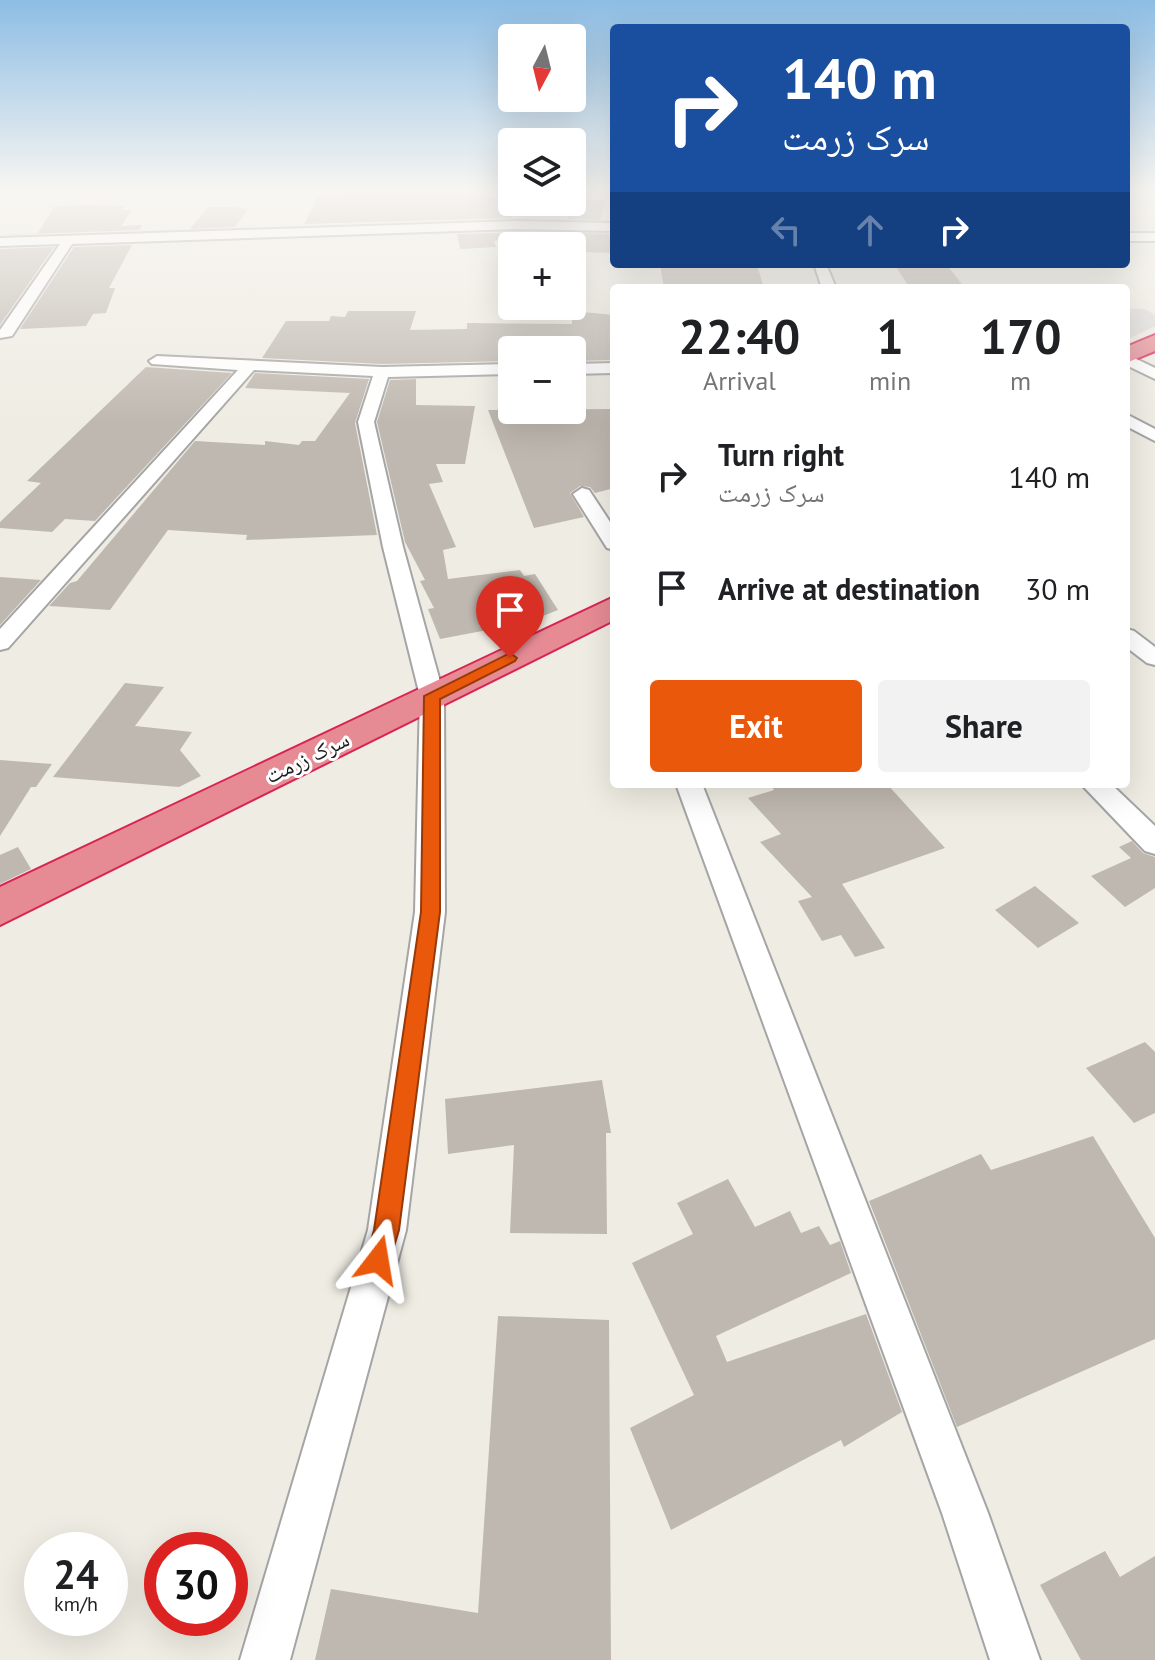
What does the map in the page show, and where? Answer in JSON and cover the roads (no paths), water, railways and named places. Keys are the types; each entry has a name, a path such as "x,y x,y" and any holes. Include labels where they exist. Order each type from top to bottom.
{"highway":[{"path":"1130,356 1155,342"},
{"name":"سرک زرمت","path":"0,907 610,609"}],"street":[{"path":"0,334 7,333 50,268"},
{"path":"1130,360 1155,374"},
{"path":"157,361 382,372 498,369"},
{"path":"0,643 249,367"},
{"path":"586,369 610,368"},
{"path":"265,1660 387,1230 430,912 432,696 393,547 366,422 382,372"},
{"path":"1130,421 1155,436"},
{"path":"582,494 610,538"},
{"path":"1130,639 1155,658"},
{"path":"691,788 965,1513 1015,1660"},
{"path":"1098,788 1155,843"}]}
